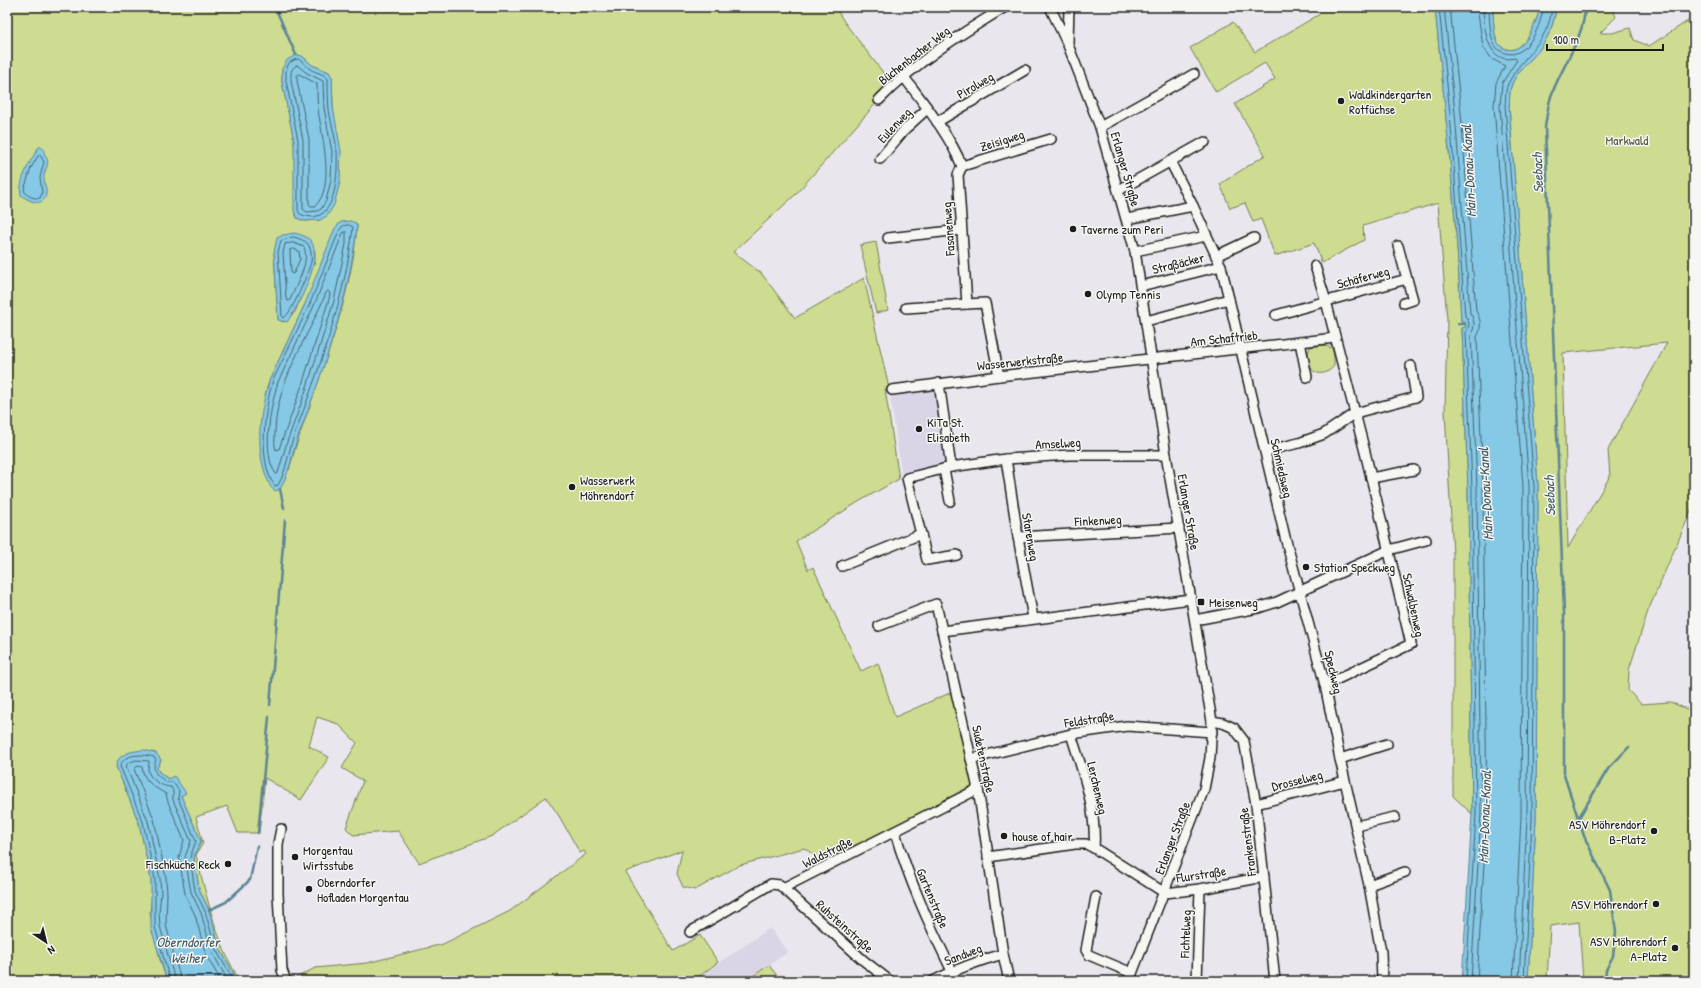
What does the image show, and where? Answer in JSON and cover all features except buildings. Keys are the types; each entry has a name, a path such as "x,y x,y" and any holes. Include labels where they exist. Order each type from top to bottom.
{"street":[{"name":"Büchenbacher Weg","path":"879,100 891,87 948,43 1006,7"},
{"name":"Erlanger Straße","path":"1050,7 1068,44 1100,127 1135,250 1166,455 1212,721 1210,758 1204,789 1165,893 1131,977"},
{"name":"Erlanger Straße","path":"1068,44 1069,7"},
{"name":"Pirolweg","path":"937,122 1025,70"},
{"path":"1100,127 1194,74"},
{"path":"904,77 937,122 958,156 962,166"},
{"name":"Eulenweg","path":"880,159 905,129 927,109"},
{"name":"Zeisigweg","path":"962,166 1051,139"},
{"path":"1119,190 1205,142"},
{"name":"Straßäcker","path":"1170,162 1193,206 1221,266 1241,350"},
{"name":"Fasanenweg","path":"962,166 958,175 960,230 967,304"},
{"path":"1127,219 1193,206"},
{"path":"888,238 960,230"},
{"name":"Straßäcker","path":"1135,250 1206,236"},
{"name":"Straßäcker","path":"1216,256 1254,238"},
{"name":"Schäferweg","path":"1398,246 1412,300 1404,303"},
{"name":"Straßäcker","path":"1141,286 1221,266"},
{"name":"Schäferweg","path":"1315,266 1326,301 1335,338"},
{"name":"Schäferweg","path":"1276,315 1407,279"},
{"path":"1146,321 1229,299"},
{"path":"906,308 985,302 999,376"},
{"name":"Am Schaftrieb","path":"1151,358 1241,350 1335,338"},
{"name":"Schwalbenweg","path":"1324,685 1411,644 1355,413 1335,338"},
{"path":"1300,342 1307,377"},
{"name":"Schmiedsweg","path":"1241,350 1285,537 1301,592"},
{"name":"Wasserwerkstraße","path":"892,390 1151,358"},
{"path":"1265,451 1299,443 1324,434 1355,413 1416,397 1411,366"},
{"path":"939,383 950,502"},
{"name":"Amselweg","path":"957,555 927,560 907,478 948,468 1006,459 1069,455 1166,455"},
{"name":"Starenweg","path":"1006,459 1018,537 1033,618"},
{"path":"1371,478 1414,470"},
{"name":"Finkenweg","path":"1018,537 1179,528"},
{"path":"842,566 921,534"},
{"path":"1195,620 1258,608 1301,592 1389,550 1426,540"},
{"name":"Speckweg","path":"1301,592 1324,685 1369,885 1381,952 1382,981"},
{"path":"942,631 1033,618 1191,599"},
{"name":"Sudetenstraße","path":"879,626 936,604 978,789 1003,954 1009,981"},
{"name":"Frankenstraße","path":"1212,721 1223,723 1234,728 1244,740 1256,804 1275,981"},
{"name":"Feldstraße","path":"972,760 1071,734 1128,726 1212,732"},
{"name":"Lerchenweg","path":"1071,734 1092,813 1094,848"},
{"path":"1340,759 1387,744"},
{"name":"Drosselweg","path":"1256,804 1345,781"},
{"name":"Waldstraße","path":"690,932 771,884 780,885 783,888 978,789"},
{"path":"1356,826 1395,817"},
{"path":"281,829 278,844 278,894 282,970 286,981"},
{"name":"Gartenstraße","path":"894,832 918,898 952,971"},
{"path":"988,857 1075,844 1086,844 1165,893"},
{"path":"1369,885 1405,872"},
{"name":"Flurstraße","path":"1165,893 1200,889 1264,877"},
{"name":"Ruhsteinstraße","path":"783,888 863,960 890,981"},
{"name":"Fichtelweg","path":"1197,981 1200,889"},
{"path":"1096,897 1086,950 1087,953 1131,977"},
{"name":"Sandweg","path":"933,981 952,971 981,960 1003,954"}],"shaded area":[{"name":"KiTa St. Elisabeth","path":"937,387 948,465 902,476 890,394"},
{"path":"770,928 788,952 746,981 688,981 701,975"}],"green space":[{"path":"7,7 835,7 845,23 888,79 879,100 795,195 733,252 761,273 795,318 864,278 889,388 885,389 899,479 860,501 796,541 808,570 813,567 861,671 878,663 895,717 952,692 973,785 825,863 804,848 740,865 695,890 683,887 677,874 682,850 625,872 673,951 700,935 718,962 701,975 688,981 290,981 315,968 367,963 443,944 510,911 586,854 584,851 580,853 559,816 546,797 492,836 419,863 398,831 353,835 346,828 363,781 342,768 357,743 338,724 317,717 309,746 329,757 301,800 265,778 259,833 238,833 227,806 196,817 203,843 196,855 204,888 225,952 240,981 238,981 220,949 209,910 199,889 194,857 201,841 181,796 186,792 159,772 157,768 161,760 116,766 139,823 151,879 152,894 150,913 160,960 167,981 7,981","holes":["302,56 312,65 329,72 332,77 333,107 320,220 305,221 297,218 294,141 282,82 282,69","357,225 351,268 341,311 289,470 266,391 270,379 305,304","315,251 315,262 295,312 283,322 278,319 274,252"]},
{"path":"1317,7 1435,7 1454,203 1461,321 1465,321 1466,327 1462,328 1468,489 1472,814 1453,796 1453,555 1445,412 1447,319 1438,203 1363,226 1364,240 1322,263 1314,243 1275,256 1261,219 1253,222 1245,203 1230,208 1220,184 1265,155 1235,104 1275,79 1265,63 1216,92 1190,48 1233,22 1255,52 1320,14"},
{"path":"1492,7 1540,7 1529,36 1519,47 1506,49 1499,44 1495,34"},
{"name":"Markwald","path":"1556,7 1612,7 1616,17 1600,33 1612,33 1630,28 1634,40 1649,46 1694,17 1694,504 1648,611 1629,670 1628,690 1641,704 1670,702 1694,712 1694,981 1583,981 1579,922 1550,926 1547,981 1528,981 1536,818 1538,485 1509,106 1510,91 1513,82 1548,35","holes":["1667,343 1608,450 1610,476 1568,548 1563,353"]},
{"path":"876,242 888,310 876,313 860,245"},
{"path":"1324,345 1332,348 1334,366 1329,371 1318,373 1313,371 1310,367 1308,355 1310,347"},
{"path":"769,965 781,981 746,981"}],"water":[{"name":"Main-Donau-Kanal","path":"1435,7 1492,7 1497,41 1503,48 1513,49 1519,47 1529,36 1540,7 1556,7 1553,24 1545,40 1539,50 1519,72 1513,82 1510,91 1509,106 1538,485 1536,818 1528,981 1462,981 1472,814 1468,489 1462,328 1466,327 1465,321 1461,321 1454,203"},
{"path":"296,55 302,56 312,65 329,72 332,77 333,107 341,151 340,182 334,205 327,216 320,220 305,221 297,218 294,211 294,141 282,82 282,69 287,60"},
{"path":"41,146 48,162 44,175 46,192 45,199 35,202 21,195 21,183 32,158"},
{"path":"350,221 356,223 357,228 348,281 334,334 286,476 280,489 275,491 270,486 266,476 260,440 261,415 270,379 305,304 335,228 341,222"},
{"path":"295,233 306,237 311,241 314,249 314,259 312,270 303,294 287,322 278,320 274,252 277,238 283,235"},
{"name":"Oberndorfer Weiher","path":"144,750 156,753 161,760 157,768 159,772 168,779 174,776 186,793 181,796 201,841 194,857 199,889 209,910 220,949 238,981 167,981 151,928 151,879 139,823 116,766 117,762 123,755 130,752"}],"waterway":[{"path":"275,7 296,55"},
{"name":"Seebach","path":"1585,7 1584,18 1578,39 1551,95 1545,127 1564,613 1564,775 1584,836 1610,890 1616,932 1613,956 1606,970 1605,981"},
{"path":"1458,324 1465,324"},
{"path":"280,489 284,508"},
{"path":"270,705 285,520"},
{"path":"258,833 269,717"},
{"path":"1578,819 1608,769 1629,747"},
{"path":"209,910 226,902 250,880 257,846"}],"place":[{"name":"Waldkindergarten Rotfüchse","path":"1341,101"},
{"name":"Taverne zum Peri","path":"1073,229"},
{"name":"Olymp Tennis","path":"1088,294"},
{"name":"KiTa St. Elisabeth","path":"919,429"},
{"name":"Wasserwerk Möhrendorf","path":"572,487"},
{"name":"Station Speckweg","path":"1306,567"},
{"name":"Meisenweg","path":"1201,602"},
{"name":"ASV Möhrendorf B-Platz","path":"1654,831"},
{"name":"house of hair","path":"1004,836"},
{"name":"Morgentau Wirtsstube","path":"295,857"},
{"name":"Fischküche Reck","path":"228,864"},
{"name":"Oberndorfer Hofladen Morgentau","path":"309,889"},
{"name":"ASV Möhrendorf","path":"1656,904"},
{"name":"ASV Möhrendorf A-Platz","path":"1675,948"}]}
